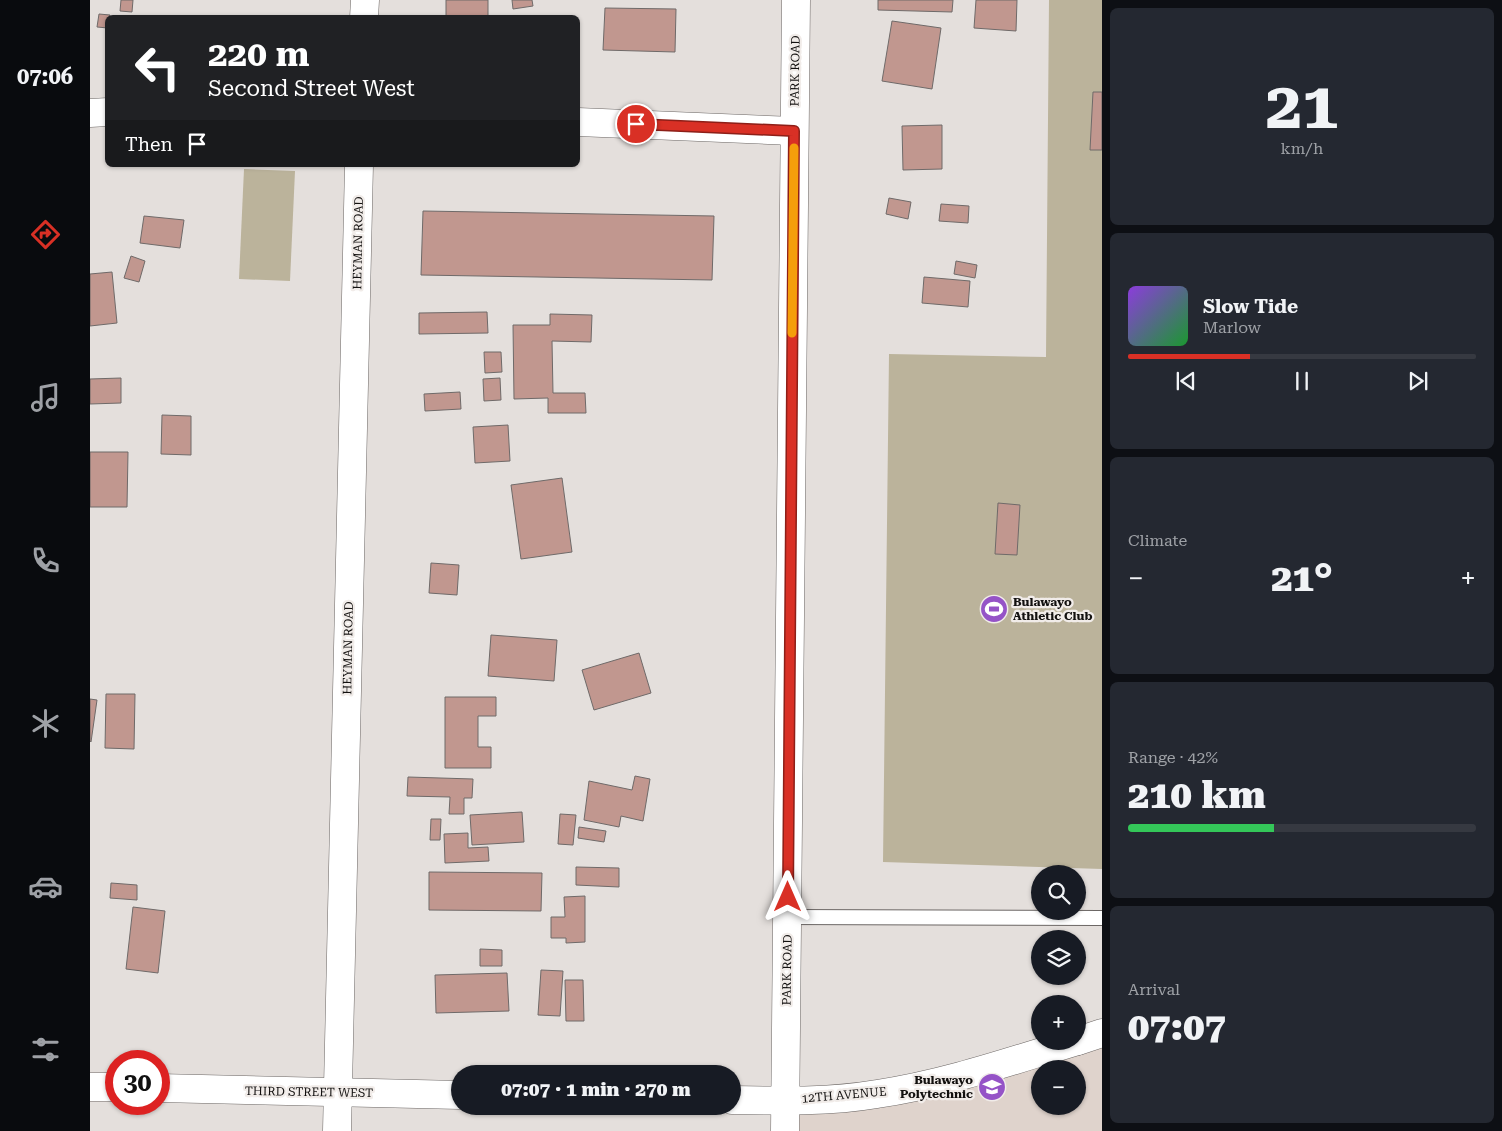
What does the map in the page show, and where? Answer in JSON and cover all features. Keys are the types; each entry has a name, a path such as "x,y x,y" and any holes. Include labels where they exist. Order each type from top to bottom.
{"street":[{"path":"364,0 364,15"},
{"name":"PARK ROAD","path":"785,1131 796,0"},
{"path":"90,112 105,112"},
{"path":"580,122 794,131"},
{"name":"HEYMAN ROAD","path":"338,1131 337,1093 360,167"},
{"name":"12TH AVENUE","path":"1086,1038 1102,1033"},
{"name":"12TH AVENUE","path":"785,1101 877,1094 961,1076 1047,1050"},
{"path":"90,1087 105,1087"},
{"name":"THIRD STREET WEST","path":"170,1088 451,1095"},
{"path":"741,1100 785,1101"}],"lane":[{"path":"787,917 1102,918"}],"shaded area":[{"name":"Bulawayo Athletic Club","path":"1049,0 1102,0 1102,869 1086,868 1086,865 1031,865 1031,867 883,862 889,354 1046,357"},
{"path":"244,169 295,171 290,281 239,279"},
{"name":"Bulawayo Polytechnic","path":"1102,1043 1102,1131 791,1131 792,1110 1070,1050 1086,1050 1086,1046"}],"building":[{"path":"121,0 133,0 132,12 120,11"},
{"path":"446,0 488,0 488,15 446,15"},
{"path":"512,0 532,0 533,6 513,9"},
{"path":"878,0 953,0 952,12 878,10"},
{"path":"976,0 1017,0 1016,31 974,28"},
{"path":"605,8 676,9 675,52 603,50"},
{"path":"99,14 110,15 105,15 105,28 97,27"},
{"path":"892,21 941,28 932,89 882,81"},
{"path":"1093,92 1102,92 1102,150 1090,150"},
{"path":"942,125 942,169 903,170 902,126"},
{"path":"889,198 911,202 908,219 886,214"},
{"path":"941,204 969,206 968,223 939,221"},
{"path":"423,211 714,216 712,280 421,275"},
{"path":"144,216 184,220 180,248 140,243"},
{"path":"131,256 145,261 139,282 124,278"},
{"path":"956,261 977,265 975,278 954,274"},
{"path":"112,272 117,323 90,326 90,274"},
{"path":"924,277 970,281 968,307 922,303"},
{"path":"487,312 488,333 419,334 419,313"},
{"path":"550,314 592,315 591,342 552,341 553,393 585,393 586,413 548,413 548,398 514,399 513,325 550,325"},
{"path":"484,352 501,352 502,372 485,373"},
{"path":"121,378 121,403 90,404 90,379"},
{"path":"500,378 501,400 484,401 483,379"},
{"path":"460,392 461,409 425,411 424,394"},
{"path":"162,415 191,416 191,455 161,454"},
{"path":"508,425 510,461 475,463 473,427"},
{"path":"90,452 128,452 127,507 90,507"},
{"path":"562,478 572,552 521,559 511,485"},
{"path":"998,503 1020,505 1017,555 995,554"},
{"path":"431,563 459,565 457,595 429,593"},
{"path":"491,635 557,640 554,681 488,676"},
{"path":"639,653 651,693 594,710 582,670"},
{"path":"106,694 135,694 134,749 105,748"},
{"path":"445,697 496,697 496,716 478,716 478,747 491,747 491,768 445,768"},
{"path":"90,699 97,700 91,742 90,741"},
{"path":"635,776 650,779 643,821 621,816 619,827 584,820 589,781 632,790"},
{"path":"408,777 473,779 472,798 464,798 464,814 449,814 450,797 407,796"},
{"path":"522,812 524,842 472,845 470,815"},
{"path":"560,814 576,815 573,845 558,844"},
{"path":"431,819 441,819 440,840 430,840"},
{"path":"579,827 606,831 604,842 578,838"},
{"path":"468,833 468,848 488,847 489,861 445,863 444,834"},
{"path":"576,867 619,868 619,887 576,885"},
{"path":"429,872 542,873 541,911 429,910"},
{"path":"111,883 137,885 137,900 110,898"},
{"path":"585,896 585,942 566,943 566,938 551,938 551,917 565,917 564,897"},
{"path":"133,907 165,911 158,973 126,969"},
{"path":"480,949 502,950 502,966 480,966"},
{"path":"541,970 563,971 560,1016 538,1015"},
{"path":"507,973 509,1011 436,1013 435,975"},
{"path":"565,980 583,980 584,1021 566,1021"}],"slow traffic":[{"path":"792,333 794,148"}],"place":[{"name":"Bulawayo Athletic Club","path":"994,609"},
{"name":"Bulawayo Polytechnic","path":"992,1087"}],"route":[{"path":"636,124 794,131 788,897"}]}
